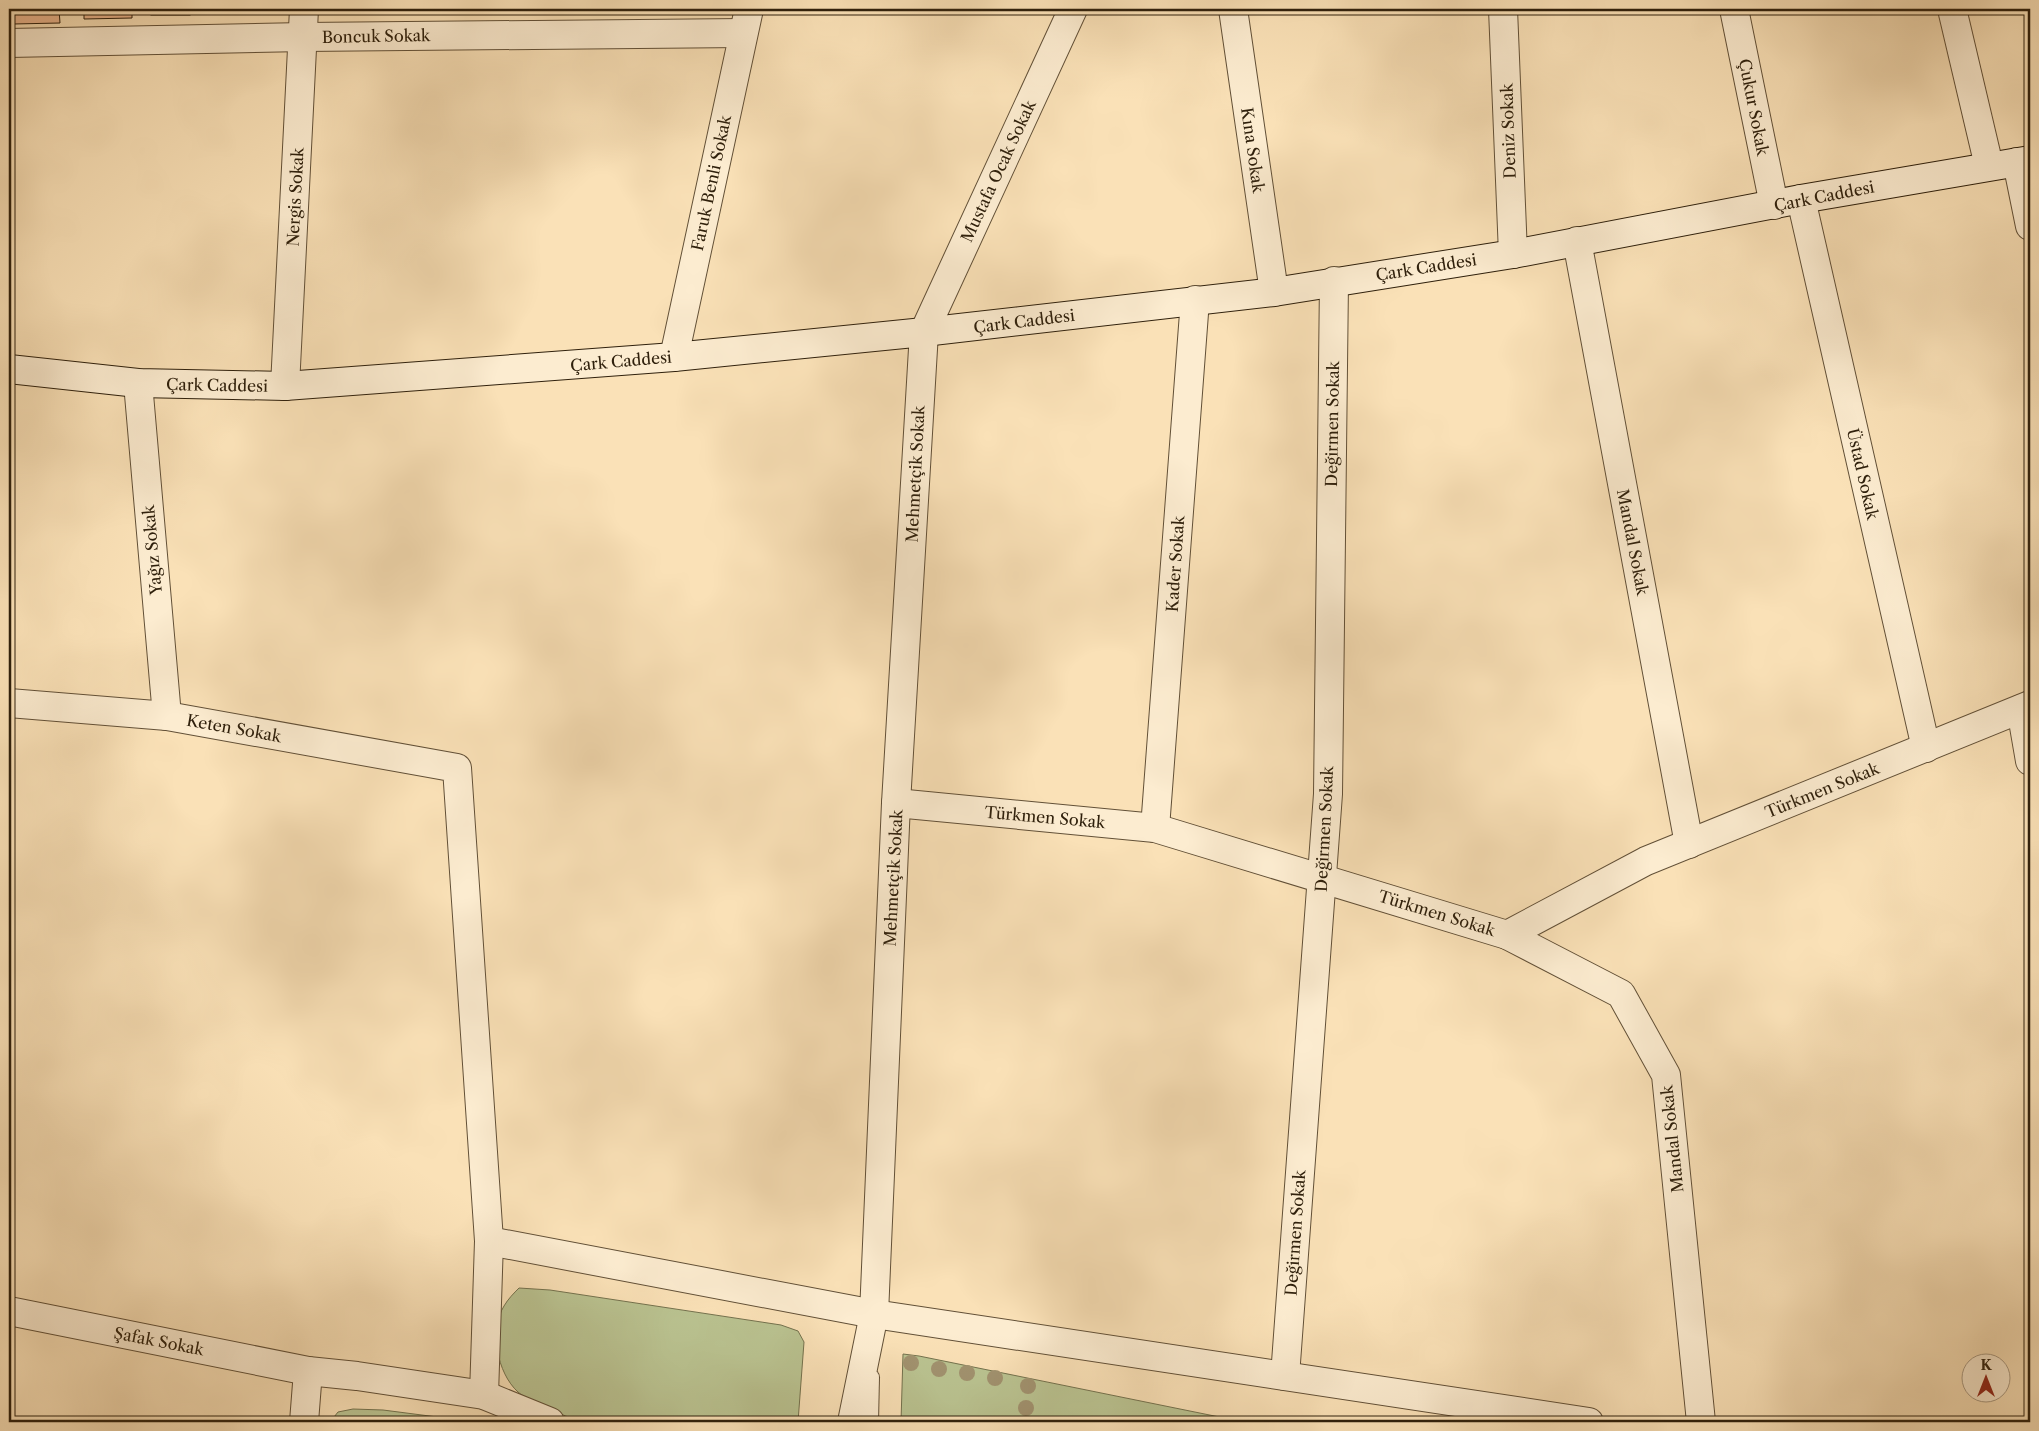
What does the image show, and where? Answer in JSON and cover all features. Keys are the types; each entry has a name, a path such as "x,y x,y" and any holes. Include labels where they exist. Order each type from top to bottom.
{"street":[{"name":"Nergis Sokak","path":"285,386 304,9"},
{"name":"Mustafa Ocak Sokak","path":"924,332 1073,9"},
{"name":"Kına Sokak","path":"1233,9 1274,292"},
{"name":"Deniz Sokak","path":"1503,9 1513,254"},
{"name":"Çukur Sokak","path":"1734,9 1774,205"},
{"path":"1952,9 1988,166"},
{"name":"Boncuk Sokak","path":"9,43 304,37 746,21"},
{"name":"Faruk Benli Sokak","path":"674,357 746,21"},
{"name":"Çark Caddesi","path":"9,369 138,383 285,386 674,357 924,332 1274,292 1513,254 1801,199 2024,161"},
{"path":"2024,161 2030,226"},
{"name":"Üstad Sokak","path":"1801,199 1926,748"},
{"name":"Mandal Sokak","path":"1576,241 1689,844"},
{"name":"Değirmen Sokak","path":"1285,1376 1328,794 1334,281"},
{"name":"Kader Sokak","path":"1155,828 1195,300"},
{"name":"Mehmetçik Sokak","path":"852,1422 874,1314 896,803 924,332"},
{"name":"Yağız Sokak","path":"138,383 167,716"},
{"name":"Keten Sokak","path":"9,702 167,716 457,768 489,1241"},
{"path":"2026,707 2030,761"},
{"name":"Türkmen Sokak","path":"896,803 1155,828 1322,877 1507,935 1646,861 2026,707"},
{"name":"Mandal Sokak","path":"1507,935 1621,994 1666,1075 1700,1422"},
{"path":"484,1396 489,1241 874,1314 1589,1422"},
{"name":"Şafak Sokak","path":"9,1311 308,1371 357,1376 484,1396 550,1422"},
{"path":"304,1422 308,1371"}],"lane":[{"path":"871,1422 874,1314"}],"green space":[{"path":"519,1288 550,1290 781,1325 798,1331 804,1342 798,1422 580,1422 538,1404 523,1396 511,1384 500,1363 496,1339 499,1316 507,1301"},
{"path":"903,1354 919,1356 1244,1422 901,1422"},
{"path":"353,1409 383,1410 476,1422 330,1422 338,1412"}],"building":[{"path":"13,9 59,9 60,23 13,24"},
{"path":"84,9 132,9 132,18 84,19"},
{"path":"151,9 190,9 190,15 151,15"}]}
